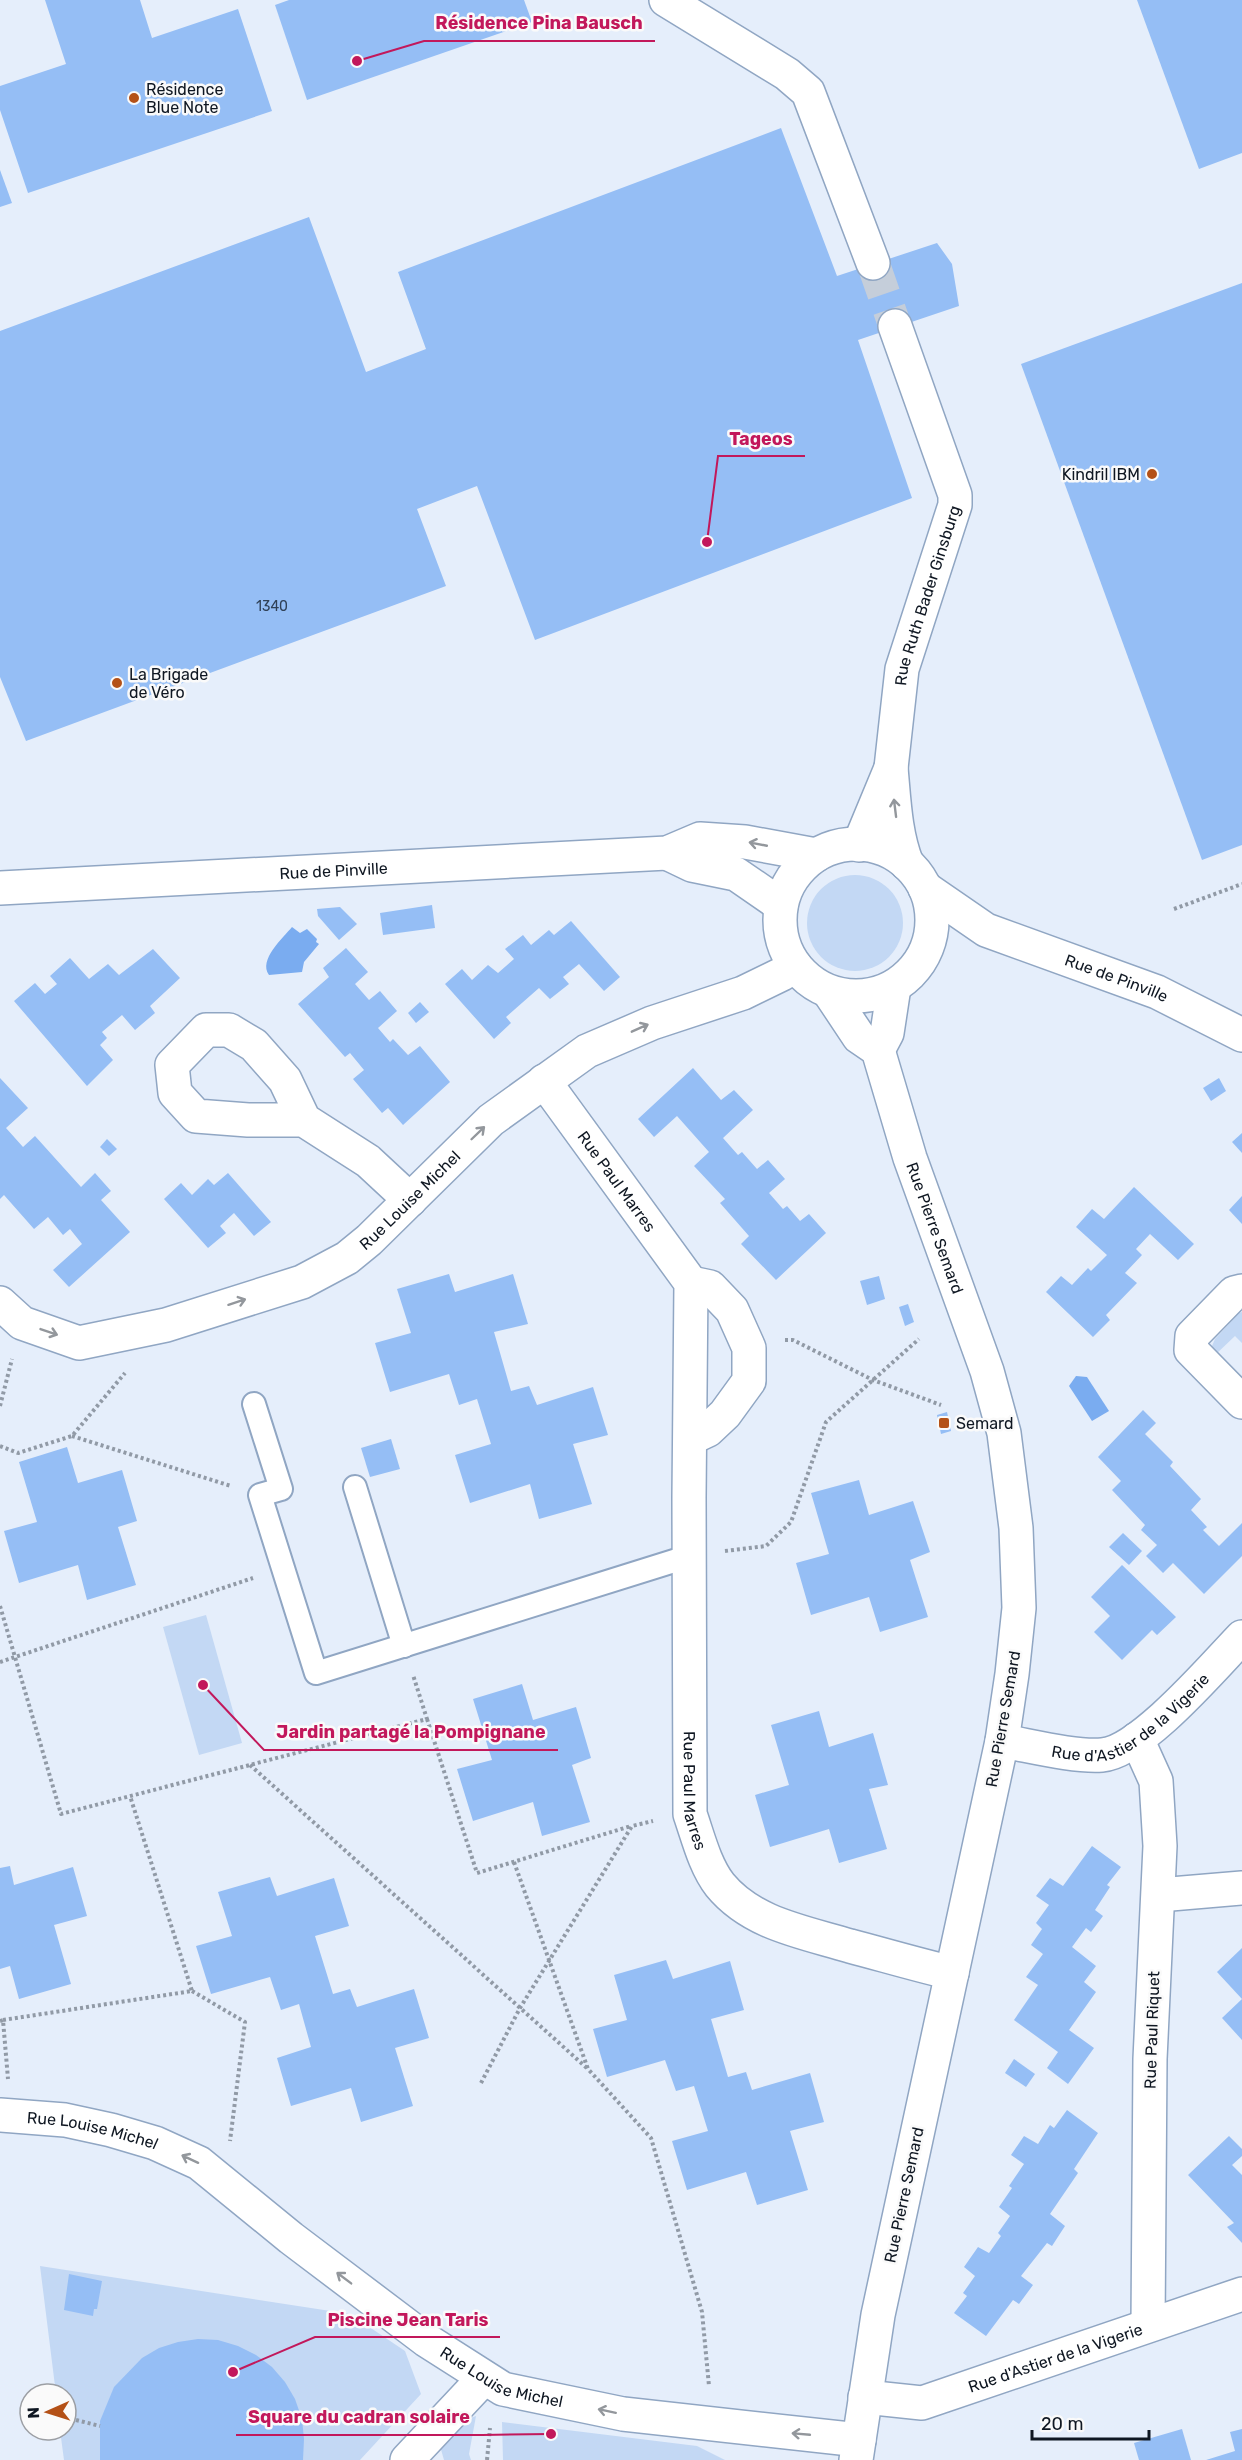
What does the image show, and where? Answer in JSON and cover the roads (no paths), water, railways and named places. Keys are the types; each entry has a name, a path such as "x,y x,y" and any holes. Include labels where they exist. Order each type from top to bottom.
{"street":[{"path":"666,0 787,74 808,92 873,264"},
{"name":"Rue Ruth Bader Ginsburg","path":"896,326 954,495 955,505 902,669 891,768 901,848 916,876"},
{"name":"Rue Ruth Bader Ginsburg","path":"859,845 891,768"},
{"name":"Rue de Pinville","path":"0,888 667,853 700,839 745,842 816,855"},
{"path":"859,845 873,846 894,855 916,876 930,906 932,924 921,960 909,975 894,987 873,995 850,997 829,992 813,984 795,966 783,942 780,922 781,905 788,884 800,868 816,855 833,847 859,845"},
{"name":"Rue de Pinville","path":"667,853 692,865 736,874 781,905"},
{"name":"Rue de Pinville","path":"916,876 986,930 1157,992 1242,1035"},
{"path":"928,942 986,930"},
{"name":"Rue Louise Michel","path":"11,1313 79,1343 166,1325 302,1282 347,1258 369,1240 491,1120 587,1051 651,1023 742,993 795,966"},
{"path":"829,992 859,1036 878,1050 887,1033 894,987"},
{"name":"Rue Pierre Semard","path":"858,2450 878,2315 1002,1741 1019,1608 1016,1528 1004,1433 987,1371 910,1158 878,1050"},
{"name":"Rue Paul Marres","path":"544,1080 691,1283 690,1814 703,1851 718,1883 731,1898 774,1924 952,1973"},
{"path":"304,1120 368,1161 410,1200"},
{"path":"691,1283 710,1287 732,1310 749,1348 748,1381 725,1414 708,1430 691,1438"},
{"path":"1242,1291 1234,1293 1192,1336 1190,1343 1191,1350 1242,1402"},
{"name":"Rue d'Astier de la Vigerie","path":"1002,1741 1084,1754 1103,1755 1121,1751 1182,1700 1242,1637"},
{"name":"Rue Paul Riquet","path":"1137,1739 1156,1781 1160,1846 1150,2059 1148,2325"},
{"path":"1159,1894 1242,1888"},
{"name":"Rue Louise Michel","path":"6,2115 65,2120 111,2130 154,2143 199,2163 291,2238 426,2340 503,2389 612,2412 713,2425 858,2450"},
{"name":"Rue d'Astier de la Vigerie","path":"865,2397 922,2403 1242,2294"},
{"path":"407,2460 484,2378"}],"lane":[{"path":"254,1404 281,1489 260,1495 316,1673 690,1556"},
{"path":"355,1488 404,1646"}],"water":[{"path":"292,927 300,933 307,929 319,944 304,962 302,972 269,975 266,969 269,956"},
{"path":"1076,1376 1087,1377 1109,1411 1092,1421 1069,1386"}],"tunnel":[{"path":"873,263 895,326"}],"place":[{"name":"Résidence Pina Bausch","path":"357,61"},
{"name":"Résidence Blue Note","path":"134,98"},
{"name":"Kindril IBM","path":"1152,474"},
{"name":"Tageos","path":"707,542"},
{"name":"La Brigade de Véro","path":"117,683"},
{"name":"Semard","path":"944,1423"},
{"name":"Jardin partagé la Pompignane","path":"203,1685"},
{"name":"Piscine Jean Taris","path":"233,2372"},
{"name":"Square du cadran solaire","path":"551,2434"}]}
